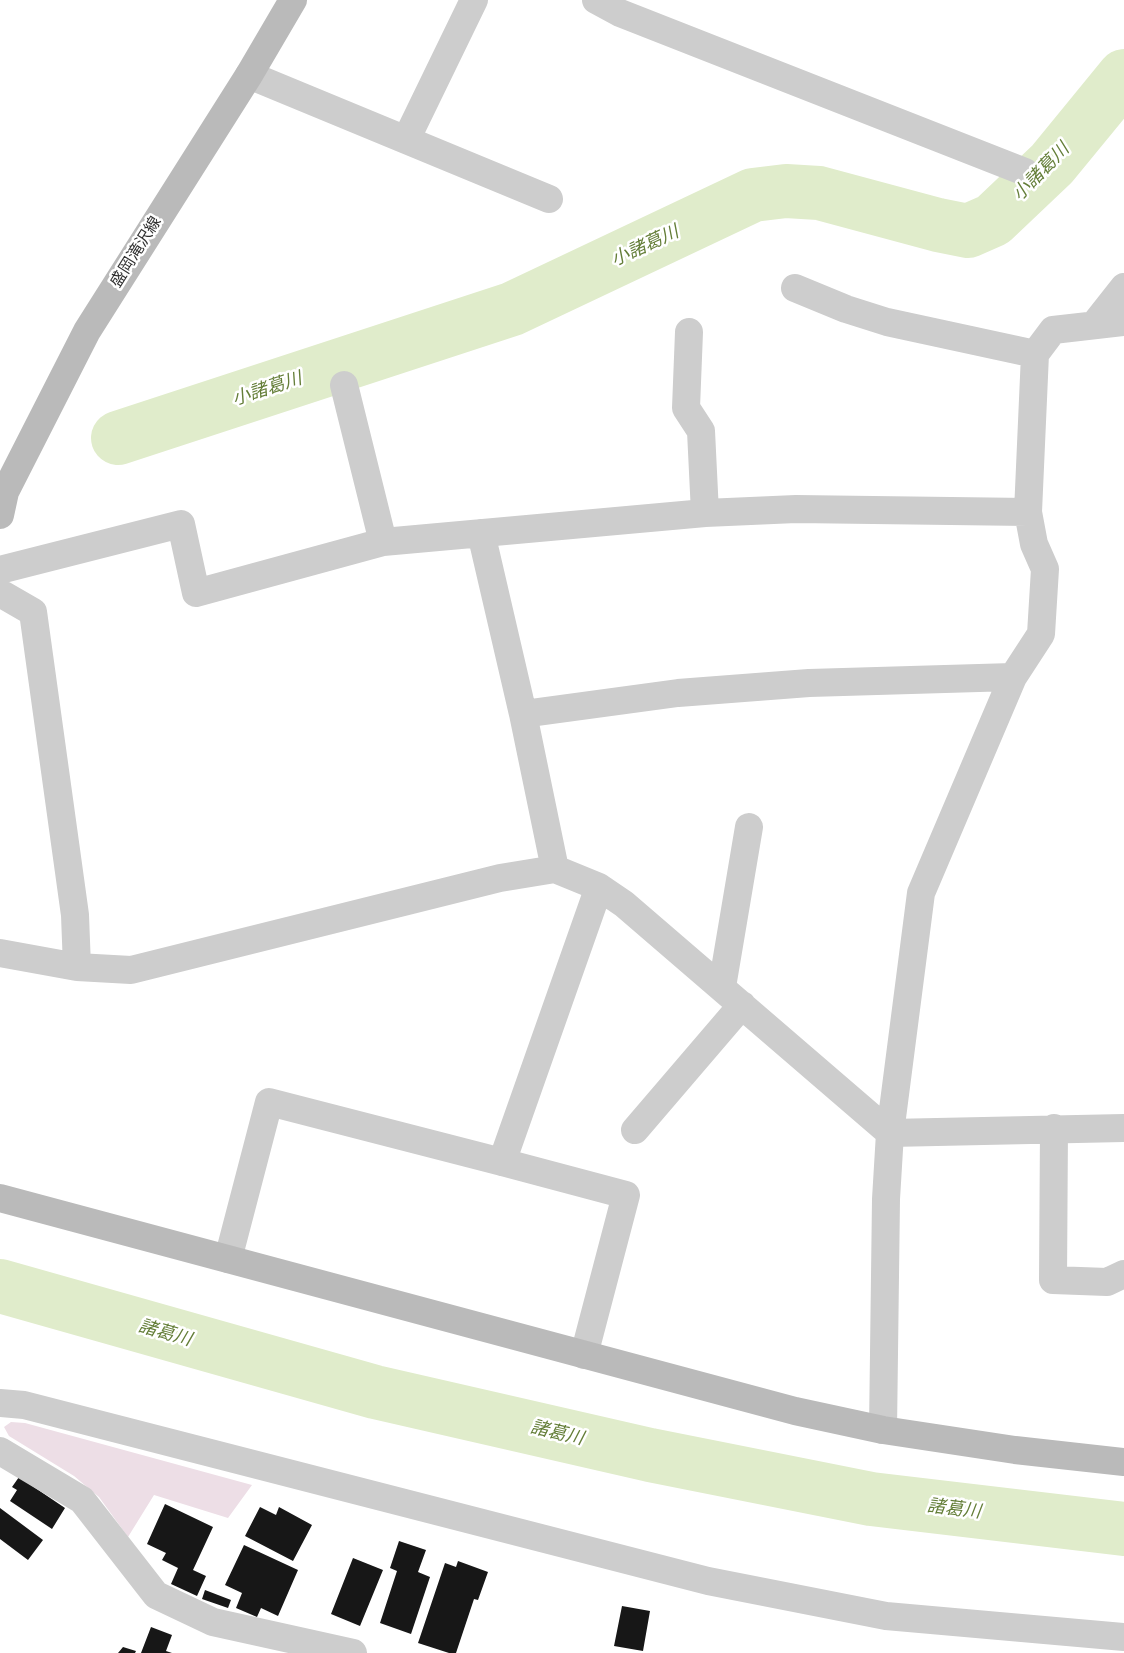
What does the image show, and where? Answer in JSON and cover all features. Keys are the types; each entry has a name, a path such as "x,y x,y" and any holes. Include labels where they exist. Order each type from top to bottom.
{"street":[{"name":"盛岡滝沢線","path":"2,499 87,330 249,75 293,0"},
{"path":"406,140 474,0"},
{"path":"596,0 625,7 1025,172"},
{"path":"249,75 549,199"},
{"path":"1094,325 1124,286"},
{"path":"795,288 846,309 887,322 1035,354"},
{"path":"883,1430 886,1199 890,1132 921,893 1013,677 1041,634 1045,569 1034,544 1028,512 1035,354 1053,330 1124,322"},
{"path":"688,332 686,408 701,431 705,513"},
{"path":"344,385 384,542"},
{"path":"0,570 181,524 196,593 384,542 705,513 796,509 1028,512"},
{"path":"481,533 523,714 555,869"},
{"path":"0,592 33,612 76,915 77,967"},
{"path":"523,714 678,693 809,682 1013,677"},
{"path":"722,987 749,827"},
{"path":"0,953 77,967 131,970 500,878 555,869 599,887 624,904 890,1132 1124,1128"},
{"path":"502,1162 599,887"},
{"path":"635,1130 742,1005"},
{"path":"228,1259 269,1102 626,1195 584,1355"},
{"path":"1054,1128 1053,1280 1107,1282 1124,1274"},
{"path":"0,1198 795,1411 883,1430 1016,1450 1124,1462"},
{"path":"0,1403 34,1408 708,1580 886,1616 1124,1637"},
{"path":"0,1451 82,1500 156,1595 213,1622 291,1646 352,1653"}],"shaded area":[{"path":"11,1422 25,1423 252,1485 228,1518 154,1495 128,1537 99,1497 74,1476 9,1436 4,1427"}],"building":[{"path":"19,1477 65,1508 52,1529 10,1501 17,1490 12,1487"},
{"path":"165,1504 213,1527 193,1570 206,1576 197,1596 171,1584 178,1568 162,1560 166,1553 147,1544"},
{"path":"260,1507 276,1515 279,1507 312,1525 293,1561 245,1536"},
{"path":"0,1508 43,1540 28,1560 0,1539"},
{"path":"399,1541 426,1550 418,1572 430,1577 411,1634 380,1623 397,1571 390,1568"},
{"path":"244,1545 298,1570 278,1616 261,1608 257,1617 236,1608 242,1593 225,1585"},
{"path":"353,1558 383,1570 360,1626 331,1614"},
{"path":"458,1561 488,1572 478,1600 474,1599 456,1653 449,1653 418,1643 445,1563 456,1567"},
{"path":"205,1590 231,1600 228,1608 202,1599"},
{"path":"622,1606 650,1611 643,1651 614,1646"},
{"path":"151,1627 172,1635 166,1651 172,1653 141,1653"},
{"path":"123,1647 136,1651 135,1653 118,1653"}],"waterway":[{"name":"小諸葛川","path":"118,438 512,309 753,195 786,191 819,193 938,225 968,231 993,220 1052,164 1124,76"},
{"name":"諸葛川","path":"0,1286 375,1392 650,1455 871,1499 1124,1529"}]}
